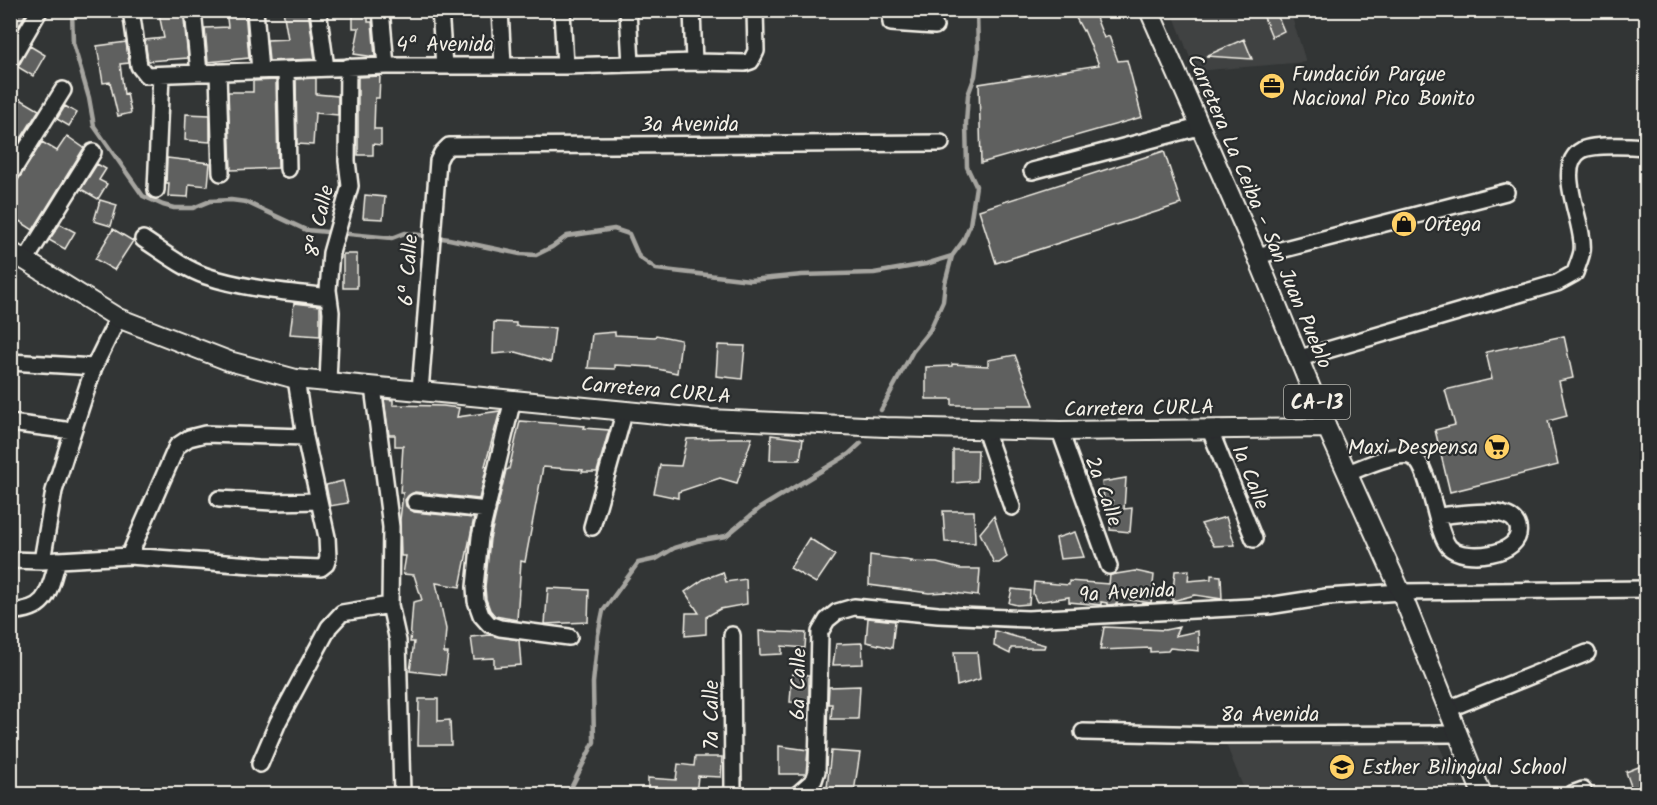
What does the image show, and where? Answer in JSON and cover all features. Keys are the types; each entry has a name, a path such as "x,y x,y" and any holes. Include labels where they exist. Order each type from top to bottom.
{"main road":[{"name":"Carretera La Ceiba - San Juan Pueblo","path":"1149,10 1257,256 1327,428 1401,592 1482,795"},
{"name":"Carretera CURLA","path":"18,256 118,318 229,362 296,379 709,419 885,428 1060,431 1327,428"}],"street":[{"path":"131,10 139,66 153,75 156,190"},
{"path":"193,10 199,73"},
{"path":"255,10 260,71"},
{"path":"318,10 326,68"},
{"path":"381,10 386,66"},
{"path":"440,10 444,66"},
{"path":"500,10 503,65"},
{"path":"562,10 565,66"},
{"path":"628,10 631,64"},
{"path":"692,10 694,62"},
{"name":"4ª Avenida","path":"153,75 386,66 745,63 751,61 756,51 755,10"},
{"path":"891,10 891,23 935,26"},
{"path":"10,61 39,11"},
{"name":"8ª Calle","path":"328,382 331,253 350,186 347,161 348,67"},
{"path":"286,70 288,169"},
{"path":"218,72 221,173"},
{"path":"10,175 63,90"},
{"path":"1032,171 1199,127"},
{"name":"3a Avenida","path":"442,153 449,146 941,143"},
{"path":"1300,358 1557,283 1575,273 1582,250 1569,180 1570,162 1582,150 1610,146 1647,147"},
{"path":"18,256 93,152"},
{"name":"6ª Calle","path":"420,391 430,246 438,161 442,153"},
{"path":"1257,256 1506,192"},
{"path":"143,239 178,263 206,276 254,287 329,297"},
{"path":"42,561 54,491 73,430 94,367 118,318"},
{"path":"10,362 94,367"},
{"path":"10,560 42,561 129,556 321,568 326,564 328,558 327,537 305,437 296,379"},
{"path":"373,387 391,527 390,604 398,641 402,795"},
{"path":"513,399 480,537 476,601 481,615 489,624 500,628 570,637"},
{"path":"592,526 625,411"},
{"path":"10,423 73,430"},
{"path":"985,430 1012,507"},
{"name":"1a Calle","path":"1210,430 1254,539"},
{"name":"2a Calle","path":"1060,431 1110,566"},
{"path":"129,556 177,446 189,438 205,434 305,437"},
{"path":"1348,474 1383,460 1404,455 1413,457 1419,464 1437,516 1449,547 1459,554 1471,555 1503,550 1515,544 1519,536 1518,525 1506,515 1492,512 1437,516"},
{"path":"219,499 272,502 319,501"},
{"path":"415,502 487,510"},
{"path":"10,611 34,608 43,602 58,560"},
{"name":"9a Avenida","path":"854,607 938,615 1028,619 1268,606 1326,597 1401,592 1647,589"},
{"path":"260,764 278,722 329,627 337,617 342,613 390,604"},
{"name":"6a Calle","path":"798,795 814,780 817,771 820,632 827,620 837,612 854,607"},
{"name":"7a Calle","path":"732,635 733,795"},
{"path":"1448,709 1587,653"},
{"name":"8a Avenida","path":"1083,732 1219,735 1458,734"}],"shaded area":[{"path":"1172,11 1290,11 1306,62 1195,71"},
{"name":"Esther Bilingual School","path":"1434,734 1461,794 1246,794 1224,739"}],"building":[{"path":"10,10 28,10 10,41"},
{"path":"183,10 188,58 148,61 145,40 164,38 159,14"},
{"path":"226,10 245,10 249,58 208,62 205,28 228,27"},
{"path":"283,10 308,10 315,59 269,61 267,40 288,39"},
{"path":"1087,10 1093,10 1104,38 1109,36 1118,61 1127,60 1142,117 981,163 979,84 1099,65 1084,30 1075,16"},
{"path":"1261,10 1275,10 1284,31 1272,37"},
{"path":"368,14 368,22 372,22 375,57 354,54 359,28 353,28 353,15"},
{"path":"1244,39 1252,59 1206,56"},
{"path":"126,42 129,63 120,64 124,94 127,93 131,113 118,116 110,82 103,83 97,46"},
{"path":"30,46 45,55 33,76 18,67"},
{"path":"380,76 379,98 375,98 374,129 381,129 381,145 373,144 373,155 358,155 358,77"},
{"path":"316,78 316,94 338,96 338,115 315,113 313,145 297,144 296,79"},
{"path":"276,80 278,168 231,170 228,92 253,92 253,81"},
{"path":"10,93 39,110 10,156"},
{"path":"65,106 77,113 69,126 57,119"},
{"path":"186,114 210,115 210,142 185,140"},
{"path":"67,136 84,148 33,230 10,215 10,185 18,180 42,142 57,151"},
{"path":"1164,151 1181,204 996,263 979,210"},
{"path":"167,158 210,163 208,186 189,184 188,197 168,196"},
{"path":"97,164 106,169 99,180 107,184 98,199 81,189"},
{"path":"365,195 385,197 383,219 363,218"},
{"path":"100,200 117,205 111,226 94,221"},
{"path":"60,224 75,232 65,249 49,240"},
{"path":"113,229 133,241 114,270 95,259"},
{"path":"343,254 357,254 357,288 343,288"},
{"path":"294,303 320,306 320,336 290,334"},
{"path":"494,322 516,323 516,326 555,328 551,362 516,352 493,354"},
{"path":"615,332 615,335 655,337 656,335 681,340 677,373 652,367 615,365 615,369 588,368 592,334"},
{"path":"1564,336 1573,378 1559,381 1567,416 1548,421 1558,465 1450,492 1435,430 1455,425 1445,390 1492,379 1486,352"},
{"path":"718,345 745,346 742,379 716,376"},
{"path":"1015,355 1034,405 952,405 952,399 926,399 926,367 952,366 952,364 988,366 988,360"},
{"path":"384,399 393,400 393,405 459,408 457,417 500,411 485,466 487,466 479,499 415,492 405,500 406,506 414,512 474,518 460,587 436,583 446,629 444,653 448,653 445,675 410,671 414,642 410,642 413,602 422,600 414,575 403,574 406,556 401,556 400,520 403,493 400,493 403,446 395,446 395,435 389,435"},
{"path":"520,421 609,430 597,472 543,467 525,562 521,561 517,620 495,616 486,599 485,587 490,539"},
{"path":"771,435 803,439 800,460 770,460"},
{"path":"752,438 737,483 720,478 678,492 678,498 654,493 660,465 681,466 687,439"},
{"path":"953,450 978,450 977,481 953,483"},
{"path":"1126,478 1124,509 1132,508 1130,532 1110,530 1113,501 1104,499 1102,482"},
{"path":"343,481 348,503 330,506 326,485"},
{"path":"943,511 974,511 975,543 945,542"},
{"path":"994,516 1007,557 999,563 994,563 980,533"},
{"path":"1226,517 1235,545 1214,546 1201,524"},
{"path":"1075,532 1084,557 1060,559 1056,538"},
{"path":"809,538 835,555 816,583 790,568"},
{"path":"870,555 911,562 937,563 960,569 980,569 978,596 946,592 929,593 869,585"},
{"path":"1189,570 1188,581 1211,579 1211,575 1221,576 1222,599 1195,595 1172,601 1175,571"},
{"path":"1135,571 1154,575 1151,603 1130,600 1119,590 1117,604 1107,605 1101,602 1101,605 1069,602 1069,597 1037,602 1033,594 1034,582 1069,585 1069,581 1109,584 1110,575"},
{"path":"723,572 726,582 746,579 747,604 720,609 706,617 706,634 685,636 686,613 699,613 685,592 704,579"},
{"path":"548,588 589,590 588,622 545,624"},
{"path":"1012,589 1030,591 1029,604 1009,603"},
{"path":"868,618 895,621 892,648 866,642"},
{"path":"1104,627 1165,630 1179,627 1175,636 1198,631 1199,651 1170,648 1168,651 1150,652 1150,648 1100,650"},
{"path":"759,631 806,633 805,648 782,646 782,654 760,655"},
{"path":"995,631 1045,645 1044,648 1011,648 1010,654 994,646"},
{"path":"490,635 519,640 521,665 494,667 494,658 474,659 471,637"},
{"path":"862,643 863,664 833,665 836,644"},
{"path":"954,652 977,652 980,679 957,686"},
{"path":"792,674 809,675 809,703 790,702"},
{"path":"860,686 858,719 831,719 832,704 828,704 829,687"},
{"path":"419,699 438,699 438,721 450,720 451,745 418,745"},
{"path":"779,746 808,750 806,774 779,774"},
{"path":"831,751 860,753 854,792 827,788"},
{"path":"695,757 722,757 721,777 698,776 696,795 648,795 648,778 676,780 678,764 694,766"},
{"path":"1641,766 1647,783 1632,789 1626,772"}],"waterway":[{"path":"72,10 73,43 89,98 94,126 143,196 163,205 174,208 193,208 210,201 246,202 306,230 392,238 405,233 536,255 567,236 614,229 629,234 639,257 656,269 750,280 802,275 874,273 926,264 952,256 963,241 970,225 976,186 967,167 966,123 968,95 975,76 978,52 977,10"},
{"path":"881,410 913,351 930,330 943,301 952,256"},
{"path":"568,794 594,742 593,683 603,611 638,563 656,559 674,548 726,536 760,508 849,454 861,443"}],"place":[{"name":"Fundación Parque Nacional Pico Bonito","path":"1272,86"},
{"name":"Ortega","path":"1404,224"},
{"name":"Maxi Despensa","path":"1497,447"},
{"name":"Esther Bilingual School","path":"1342,767"}]}
